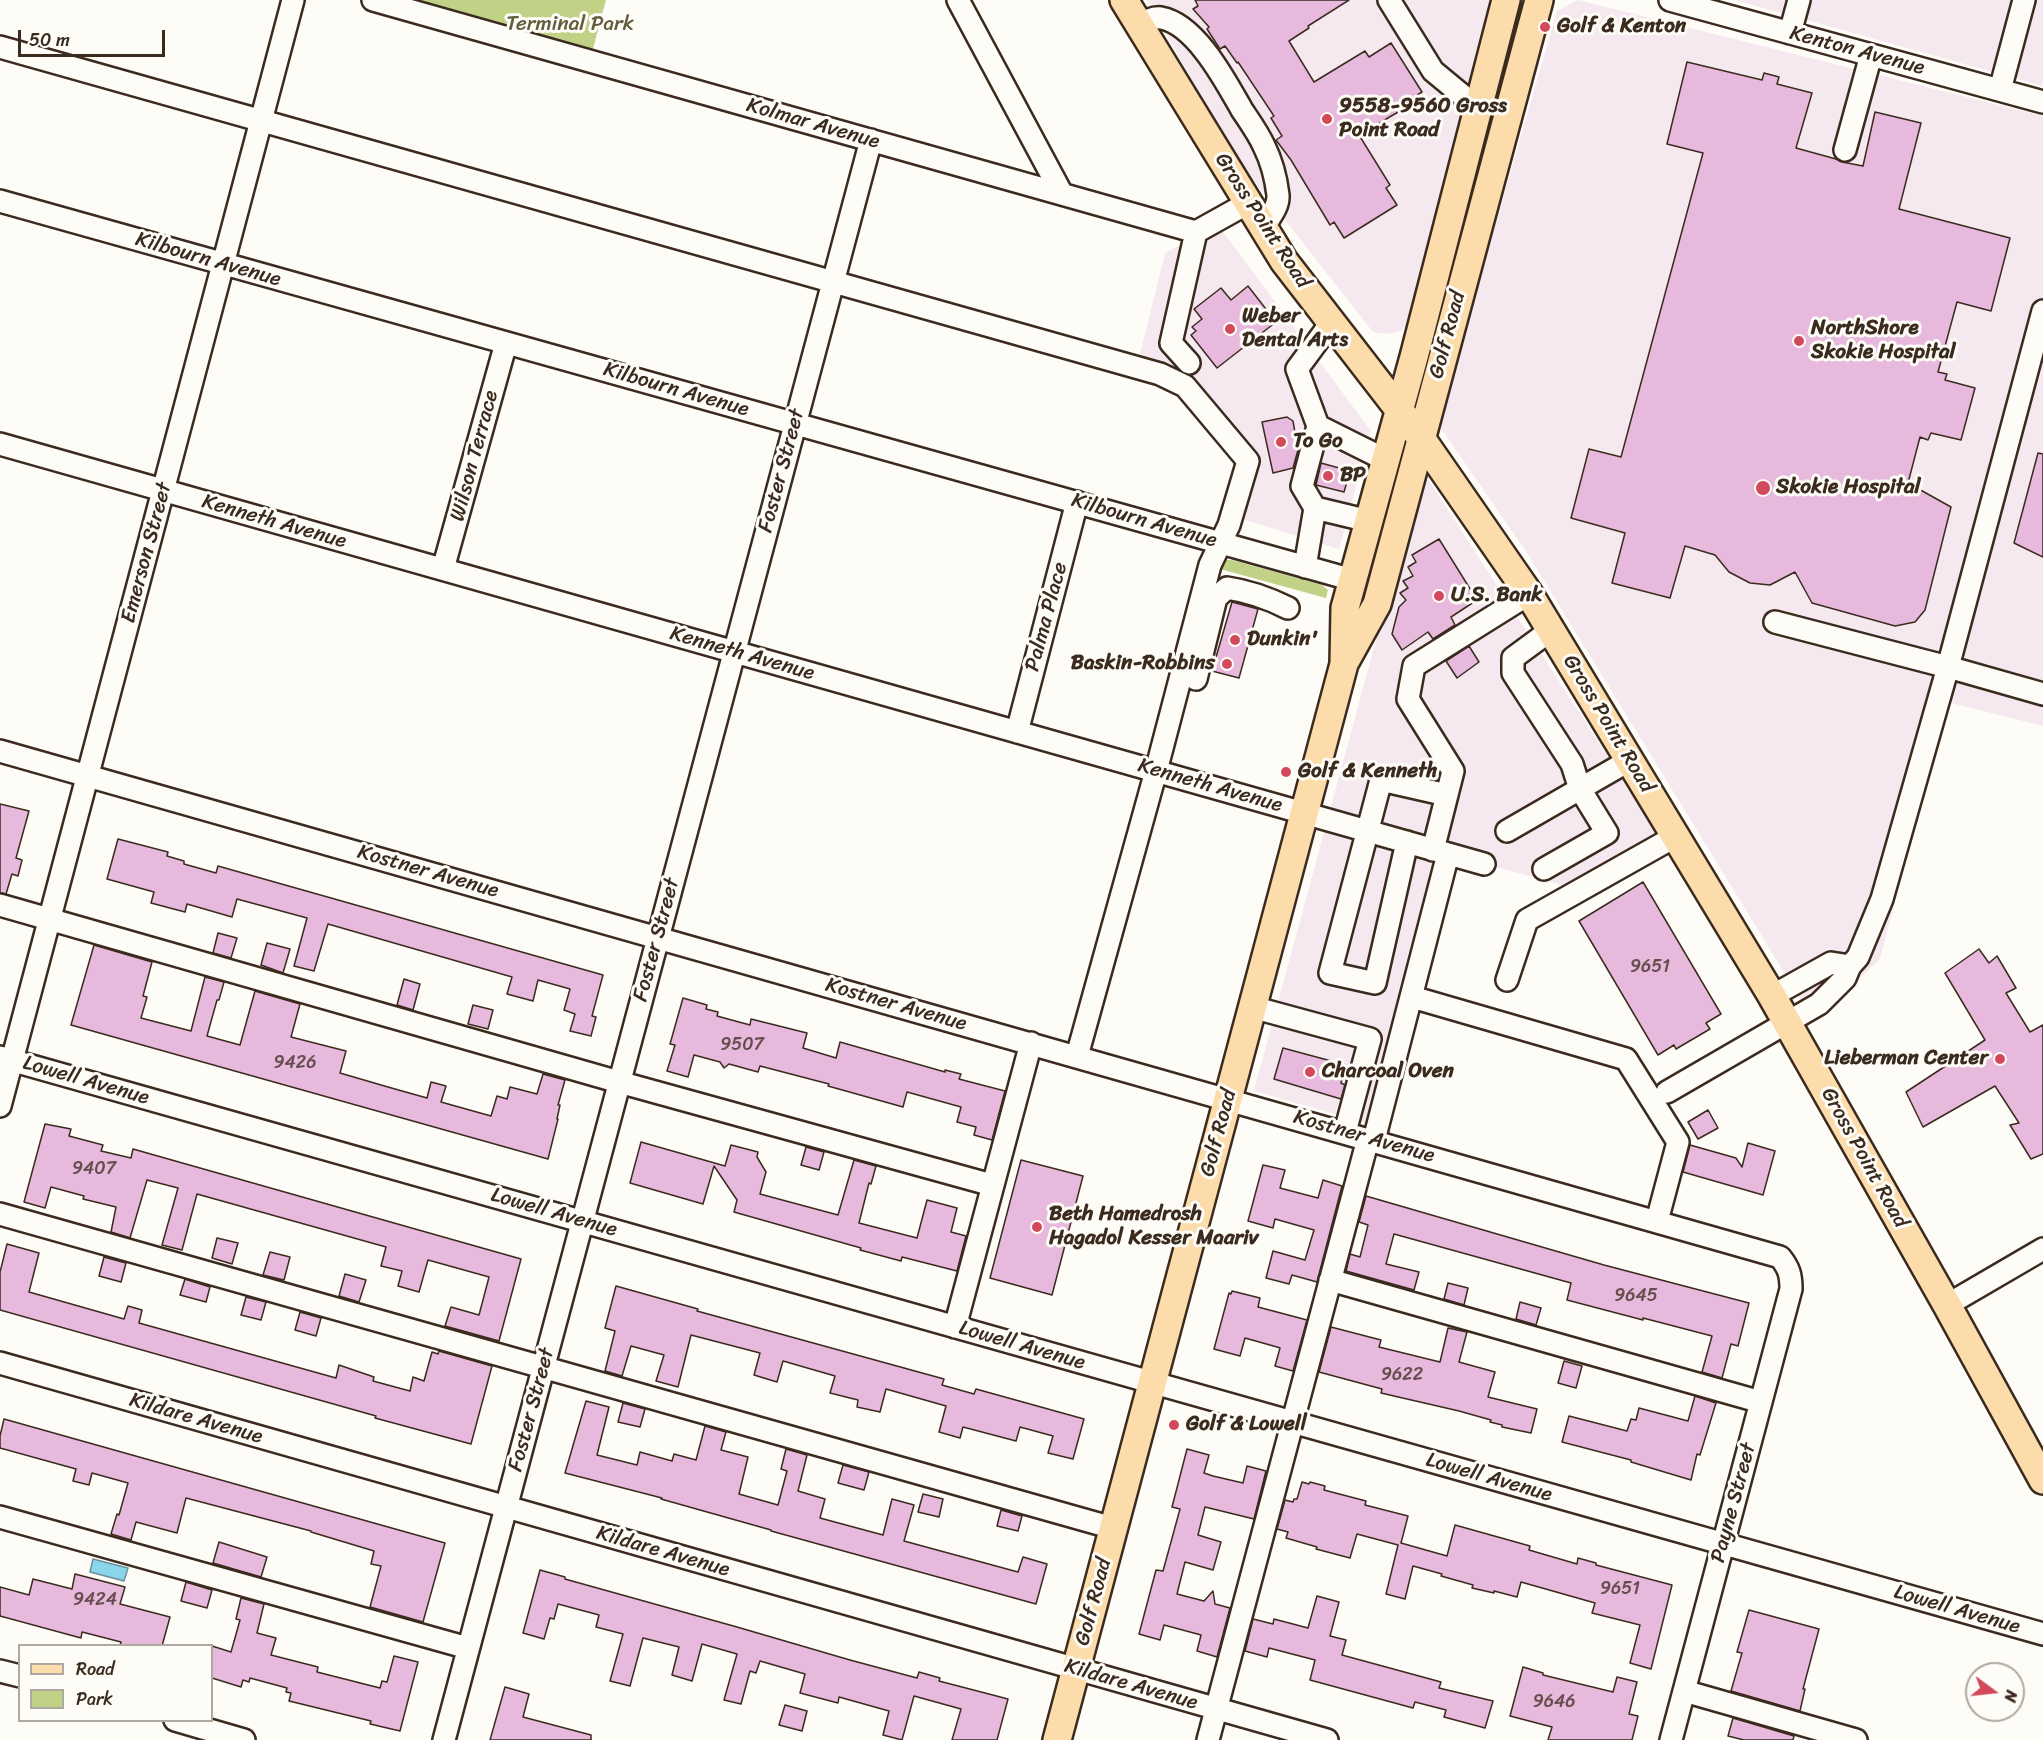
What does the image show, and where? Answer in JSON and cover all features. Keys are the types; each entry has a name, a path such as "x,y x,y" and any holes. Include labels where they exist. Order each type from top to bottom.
{"main road":[{"name":"Gross Point Road","path":"1125,0 1284,261 1421,438 1529,594 1773,996 2043,1480"},
{"name":"Golf Road","path":"1344,664 1345,608 1400,411 1506,0"},
{"name":"Golf Road","path":"1057,1740 1344,664 1377,604 1539,0"}],"street":[{"name":"Emerson Street","path":"0,1106 6,1059 50,919 294,0"},
{"name":"Kolmar Avenue","path":"373,0 1196,232"},
{"path":"958,0 1062,194"},
{"path":"1389,0 1432,71 1479,109"},
{"name":"Kenton Avenue","path":"1670,0 1722,7 1790,33 2043,102"},
{"path":"1790,33 1799,0"},
{"path":"2000,90 2024,0"},
{"path":"1139,25 1156,18 1182,27 1213,62 1264,146 1273,169 1278,194 1277,204 1263,228"},
{"path":"0,47 1160,374 1185,386 1248,461 1229,525 1210,565 1077,1056"},
{"path":"1845,150 1871,55"},
{"name":"Foster Street","path":"444,1740 871,140"},
{"name":"Kilbourn Avenue","path":"0,201 1353,580"},
{"path":"1189,363 1170,343 1196,232 1248,203"},
{"path":"1667,1092 1819,1004 1845,978 1857,957 1882,899 2043,311"},
{"path":"1305,567 1315,508 1302,486 1318,426 1298,369 1331,323"},
{"name":"Wilson Terrace","path":"443,569 506,343"},
{"path":"1318,426 1386,460"},
{"name":"Kenneth Avenue","path":"0,444 1484,864"},
{"name":"Palma Place","path":"1017,732 1077,502"},
{"path":"1315,508 1369,521"},
{"path":"1196,679 1216,598 1227,588 1272,599 1288,608"},
{"path":"1208,1740 1330,1280 1412,997 1441,852 1447,795 1453,771 1408,699 1414,666 1529,594"},
{"path":"1775,622 2043,694"},
{"path":"1544,869 1607,832 1580,789 1572,764 1513,673 1513,658 1551,630"},
{"name":"Kostner Avenue","path":"0,751 1767,1252 1780,1257 1787,1266"},
{"path":"1507,831 1630,760"},
{"path":"1407,842 1375,983 1330,973 1381,780 1447,795"},
{"path":"1508,980 1527,920 1676,836"},
{"path":"0,904 619,1082 992,1185"},
{"path":"1773,996 1831,963 1850,966"},
{"path":"1412,997 1626,1059 1678,1142 1657,1221"},
{"path":"1252,1007 1370,1039 1345,1132"},
{"path":"955,1327 1031,1043"},
{"name":"Lowell Avenue","path":"6,1059 2043,1634"},
{"path":"0,1214 1113,1528"},
{"path":"1947,1305 2043,1249"},
{"name":"Payne Street","path":"1671,1740 1791,1289 1791,1276 1787,1266"},
{"path":"1330,1280 1761,1402"},
{"name":"Kildare Avenue","path":"0,1363 1327,1740"},
{"path":"0,1517 468,1648"},
{"path":"0,1671 18,1676"},
{"path":"1684,1691 1856,1740"},
{"path":"182,1722 244,1740"}],"shaded area":[{"path":"1147,0 1493,0 1411,316 1402,331 1387,334 1373,332 1237,159"},
{"name":"Skokie Hospital","path":"1578,0 2043,116 2043,726 1947,702 1880,959 1814,1021 1527,553 1438,424 1557,11"},
{"path":"1735,0 2043,0 2043,86"},
{"path":"1218,225 1371,431 1339,549 1239,518 1254,458 1193,382 1138,362 1165,253"},
{"path":"1422,470 1664,843 1581,890 1448,854 1377,1126 1254,1091"}],"green space":[{"name":"Terminal Park","path":"396,0 606,0 591,56"},
{"path":"1226,560 1322,585 1328,590 1326,598 1220,569 1222,562"}],"water":[{"path":"93,1559 128,1568 124,1581 90,1572"}],"building":[{"name":"9558-9560 Gross Point Road","path":"1195,0 1349,0 1289,41 1314,82 1365,51 1369,57 1391,43 1422,92 1408,101 1410,105 1359,135 1390,185 1386,188 1397,205 1344,238 1334,222 1330,225 1291,160 1276,140 1282,136 1271,118 1274,116 1238,62 1225,46 1220,49 1207,29 1209,27 1193,9 1198,6"},
{"name":"NorthShore Skokie Hospital","path":"1687,62 1762,80 1764,73 1779,77 1777,84 1812,93 1796,148 1842,162 1863,166 1875,112 1921,123 1899,209 2010,238 1991,311 1957,302 1938,372 1947,374 1945,380 1975,388 1961,440 1931,433 1928,440 1920,437 1908,483 1951,507 1925,610 1915,622 1895,626 1812,603 1795,572 1770,585 1750,583 1729,572 1715,555 1685,546 1670,598 1612,583 1625,533 1571,518 1589,449 1621,457 1703,153 1667,144"},
{"name":"Weber Dental Arts","path":"1248,286 1276,322 1217,368 1191,335 1196,331 1192,327 1202,319 1194,309 1221,288 1231,300"},
{"name":"To Go","path":"1287,417 1293,421 1298,450 1293,468 1273,473 1262,422"},
{"path":"2038,453 2043,454 2043,557 2014,543"},
{"name":"BP","path":"1321,463 1350,471 1344,492 1316,485"},
{"name":"U.S. Bank","path":"1439,539 1477,600 1451,617 1455,625 1433,639 1428,632 1402,650 1392,634 1399,607 1406,600 1400,593 1408,588 1403,581 1413,576 1408,567 1416,562 1412,555"},
{"name":"Dunkin'","path":"1232,602 1258,609 1239,678 1212,671"},
{"path":"1469,646 1479,662 1457,678 1446,661"},
{"path":"0,804 29,811 16,858 22,860 18,876 12,874 6,894 0,893"},
{"path":"118,839 168,852 167,856 184,861 184,864 216,873 218,866 603,975 592,1016 596,1017 591,1036 570,1031 575,1014 564,1010 570,989 538,980 533,1001 507,994 512,977 328,924 314,971 294,966 307,918 237,899 232,917 187,904 185,912 151,903 154,892 107,879"},
{"path":"1643,882 1721,1014 1706,1023 1710,1029 1676,1049 1674,1045 1658,1055 1579,921"},
{"path":"218,933 237,938 231,958 213,953"},
{"path":"267,943 290,949 283,973 261,965"},
{"path":"94,945 152,962 143,996 147,997 141,1018 191,1031 205,977 224,982 207,1036 240,1045 255,991 300,1004 291,1037 346,1051 340,1073 388,1087 427,1098 431,1082 446,1086 441,1102 491,1116 497,1096 507,1099 510,1087 537,1094 543,1074 565,1080 548,1159 71,1025"},
{"name":"Lieberman Center","path":"1979,949 1989,963 1997,956 2016,988 2006,993 2030,1032 2043,1025 2043,1154 2031,1159 2010,1125 2019,1123 1995,1086 1923,1127 1906,1092 1985,1040 1945,973"},
{"path":"404,979 420,984 413,1010 397,1005"},
{"path":"683,998 707,1005 706,1009 718,1012 717,1016 750,1025 751,1019 807,1033 803,1048 836,1058 840,1042 945,1072 945,1070 961,1074 959,1079 1005,1091 992,1140 974,1135 976,1127 957,1122 961,1107 907,1092 903,1107 760,1066 758,1072 729,1064 724,1068 720,1062 694,1055 688,1077 667,1071 675,1045 670,1044"},
{"path":"473,1005 493,1010 488,1029 468,1024"},
{"name":"Charcoal Oven","path":"1283,1048 1346,1065 1341,1083 1345,1085 1341,1099 1274,1079"},
{"path":"1708,1110 1718,1128 1698,1139 1688,1122"},
{"path":"45,1124 71,1129 69,1136 103,1145 101,1151 131,1158 133,1149 521,1259 499,1341 445,1326 451,1307 479,1315 489,1277 428,1260 419,1292 398,1286 402,1271 381,1266 386,1247 197,1194 182,1250 162,1245 178,1188 147,1180 130,1238 111,1232 116,1207 83,1199 84,1196 51,1187 45,1208 24,1202"},
{"path":"641,1142 725,1166 731,1145 758,1152 757,1157 766,1172 760,1194 838,1215 854,1160 876,1166 871,1184 869,1183 859,1223 917,1238 927,1200 957,1208 951,1232 966,1236 957,1271 902,1257 901,1261 734,1212 737,1200 714,1166 703,1204 630,1183"},
{"path":"1748,1143 1775,1151 1763,1195 1683,1172 1690,1145 1736,1158 1742,1167"},
{"path":"806,1147 824,1152 819,1170 801,1165"},
{"name":"Beth Hamedrosh Hagadol Kesser Maariv","path":"1021,1160 1083,1176 1052,1295 990,1278"},
{"path":"1263,1165 1285,1170 1280,1188 1318,1198 1323,1180 1342,1186 1317,1282 1292,1275 1289,1284 1266,1278 1273,1251 1305,1260 1314,1230 1275,1219 1273,1228 1248,1221"},
{"path":"1366,1196 1604,1265 1749,1303 1738,1346 1731,1344 1722,1378 1702,1372 1712,1336 1567,1300 1571,1283 1394,1234 1386,1264 1419,1272 1414,1290 1346,1271 1350,1254 1360,1257 1368,1225 1359,1222"},
{"path":"217,1238 238,1243 232,1264 212,1258"},
{"path":"7,1244 39,1253 29,1292 124,1319 128,1306 142,1310 139,1323 336,1378 339,1365 374,1377 373,1381 410,1391 413,1377 424,1381 432,1352 438,1354 439,1351 492,1366 471,1444 0,1310 0,1272"},
{"path":"270,1252 290,1257 284,1280 263,1275"},
{"path":"104,1257 126,1263 121,1282 99,1276"},
{"path":"345,1274 366,1280 359,1302 339,1296"},
{"path":"185,1279 210,1287 206,1302 180,1295"},
{"path":"1448,1283 1468,1288 1464,1305 1444,1299"},
{"path":"616,1286 698,1309 697,1311 944,1379 942,1385 974,1394 976,1389 1084,1419 1073,1459 1048,1453 1053,1436 1020,1427 1016,1441 963,1427 960,1438 939,1432 946,1406 886,1389 880,1412 857,1407 858,1400 830,1393 835,1376 783,1361 777,1382 754,1375 760,1353 691,1335 678,1387 656,1381 664,1355 631,1346 622,1376 605,1371 615,1331 605,1328"},
{"path":"1232,1291 1260,1298 1258,1307 1307,1320 1293,1371 1275,1366 1280,1348 1245,1338 1240,1356 1214,1349 1229,1293 1231,1294"},
{"path":"246,1297 266,1302 261,1320 241,1315"},
{"path":"1520,1302 1541,1308 1536,1325 1516,1319"},
{"path":"300,1312 321,1318 316,1336 295,1330"},
{"path":"1331,1327 1381,1340 1379,1347 1440,1362 1448,1328 1467,1332 1459,1362 1495,1372 1488,1397 1537,1409 1531,1433 1502,1427 1502,1425 1490,1422 1491,1420 1459,1411 1381,1393 1382,1389 1319,1372"},
{"path":"1564,1361 1582,1366 1576,1388 1558,1383"},
{"path":"1695,1396 1716,1403 1700,1455 1697,1454 1691,1480 1631,1462 1631,1460 1562,1442 1569,1416 1627,1431 1631,1419 1636,1420 1639,1408 1688,1421"},
{"path":"586,1401 609,1407 597,1455 637,1465 640,1452 672,1461 674,1454 696,1460 705,1426 726,1432 721,1450 748,1457 739,1494 778,1505 787,1471 781,1469 786,1449 807,1455 798,1491 825,1499 820,1518 883,1535 892,1499 914,1505 904,1541 1018,1572 1023,1557 1047,1564 1036,1604 771,1531 662,1498 565,1473"},
{"path":"623,1403 645,1409 640,1427 618,1422"},
{"path":"4,1419 445,1543 423,1622 370,1607 381,1566 371,1564 374,1551 311,1531 186,1498 177,1533 136,1522 131,1540 111,1534 128,1483 92,1473 89,1485 73,1481 76,1469 0,1448"},
{"path":"1187,1449 1209,1455 1204,1473 1213,1476 1243,1483 1247,1466 1266,1471 1254,1519 1205,1507 1198,1535 1221,1542 1213,1570 1185,1562 1177,1594 1204,1601 1213,1591 1215,1604 1230,1608 1217,1657 1197,1651 1201,1635 1164,1625 1160,1640 1139,1634 1156,1570 1163,1571 1180,1509 1172,1507"},
{"path":"843,1465 869,1472 864,1490 838,1483"},
{"path":"1302,1482 1325,1486 1324,1490 1366,1501 1365,1505 1408,1516 1401,1543 1447,1556 1455,1525 1530,1546 1529,1550 1577,1564 1578,1558 1672,1585 1651,1669 1630,1663 1640,1625 1592,1613 1595,1603 1521,1582 1517,1597 1472,1588 1473,1585 1413,1566 1405,1599 1386,1594 1398,1545 1357,1534 1350,1558 1286,1538 1288,1532 1277,1529 1285,1500 1293,1502 1297,1499"},
{"path":"923,1494 943,1499 939,1517 918,1512"},
{"path":"1001,1510 1022,1516 1018,1531 997,1526"},
{"path":"219,1542 267,1557 261,1577 213,1563"},
{"path":"540,1570 850,1660 917,1678 919,1672 940,1678 939,1681 1008,1699 997,1740 952,1740 961,1709 914,1696 902,1740 883,1735 889,1711 839,1697 838,1703 800,1693 805,1674 760,1661 756,1673 750,1671 741,1704 724,1700 737,1654 702,1644 692,1681 672,1675 679,1647 643,1638 630,1686 610,1681 623,1634 596,1627 599,1615 558,1604 554,1619 550,1618 544,1639 523,1633"},
{"path":"75,1574 125,1587 120,1604 170,1617 163,1644 120,1644 121,1642 82,1632 81,1638 0,1616 0,1587 29,1595 33,1579 72,1589"},
{"path":"186,1582 212,1590 207,1608 181,1601"},
{"path":"1317,1596 1339,1602 1330,1636 1346,1640 1342,1655 1441,1682 1439,1688 1493,1701 1485,1728 1444,1717 1446,1710 1415,1702 1413,1708 1310,1680 1315,1660 1269,1648 1267,1657 1245,1651 1253,1619 1273,1624 1274,1619 1308,1628"},
{"path":"241,1598 264,1604 257,1633 276,1638 271,1655 318,1667 317,1672 380,1688 382,1681 387,1682 394,1656 418,1662 400,1731 370,1724 371,1721 289,1701 291,1693 286,1692 287,1688 250,1678 249,1682 243,1680 241,1687 213,1678 213,1646 231,1652 240,1620 236,1619"},
{"path":"1749,1610 1819,1629 1803,1689 1805,1689 1800,1711 1731,1691 1742,1653 1737,1652"},
{"path":"1523,1667 1543,1673 1543,1675 1613,1692 1617,1677 1637,1682 1629,1714 1638,1716 1632,1740 1548,1740 1552,1727 1510,1716"},
{"path":"505,1687 529,1694 523,1717 591,1735 591,1740 490,1740"},
{"path":"785,1705 807,1711 802,1731 779,1725"},
{"path":"1733,1718 1794,1736 1793,1740 1744,1740 1728,1736"}],"place":[{"name":"Golf & Kenton","path":"1545,27"},
{"name":"9558-9560 Gross Point Road","path":"1327,119"},
{"name":"Weber Dental Arts","path":"1230,329"},
{"name":"NorthShore Skokie Hospital","path":"1799,341"},
{"name":"To Go","path":"1281,442"},
{"name":"BP","path":"1328,476"},
{"name":"Skokie Hospital","path":"1763,488"},
{"name":"U.S. Bank","path":"1439,596"},
{"name":"Dunkin'","path":"1235,640"},
{"name":"Baskin-Robbins","path":"1227,664"},
{"name":"Golf & Kenneth","path":"1286,772"},
{"name":"Lieberman Center","path":"2000,1059"},
{"name":"Charcoal Oven","path":"1310,1072"},
{"name":"Beth Hamedrosh Hagadol Kesser Maariv","path":"1037,1227"},
{"name":"Golf & Lowell","path":"1174,1425"}]}
